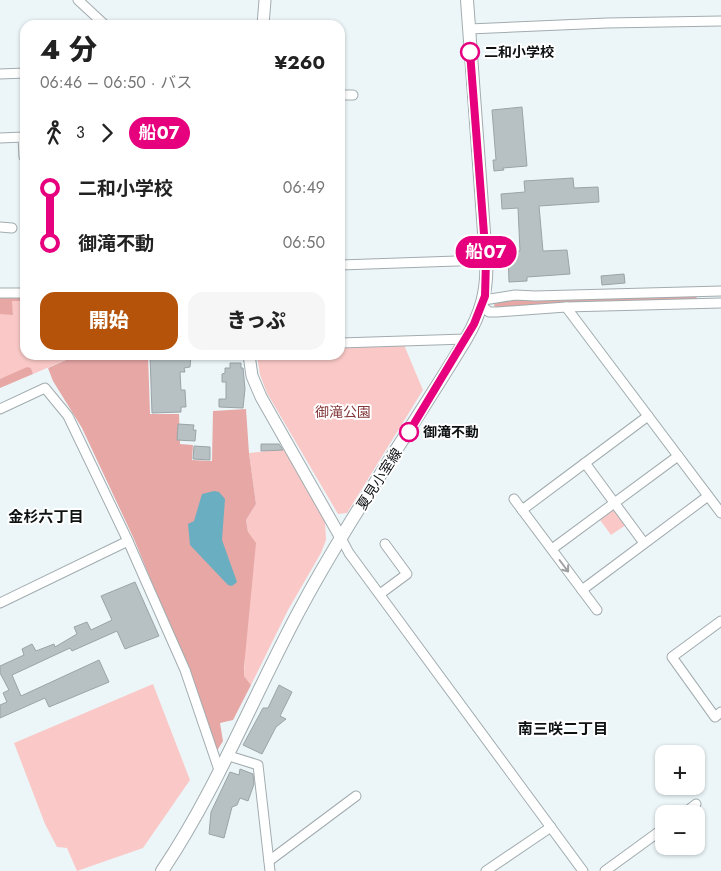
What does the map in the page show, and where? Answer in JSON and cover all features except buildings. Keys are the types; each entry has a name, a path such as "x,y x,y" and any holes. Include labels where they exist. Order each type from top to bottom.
{"main road":[{"name":"夏見小室線","path":"162,871 188,833 298,614 341,538 466,339 483,303 487,276 467,0"}],"street":[{"path":"78,0 99,20"},
{"path":"263,20 265,0"},
{"path":"469,29 607,23 721,21"},
{"path":"0,74 20,73"},
{"path":"345,95 353,95"},
{"path":"0,138 20,137"},
{"path":"0,228 12,228"},
{"path":"345,265 486,260"},
{"path":"700,290 700,303"},
{"path":"721,291 515,295 483,303 489,312 566,307 721,303"},
{"path":"0,294 20,293"},
{"path":"566,307 721,514"},
{"path":"345,344 466,339"},
{"path":"250,360 252,376 261,397 349,552 583,871"},
{"path":"0,409 45,388 72,422 128,541 188,678 219,770"},
{"path":"522,510 648,416"},
{"path":"552,549 678,456"},
{"path":"585,463 644,543"},
{"path":"582,590 708,496"},
{"path":"514,498 597,610"},
{"path":"0,603 128,541"},
{"path":"380,594 407,574 385,544"},
{"path":"721,621 672,657 715,717 721,712"},
{"path":"226,755 258,765 270,871"},
{"path":"269,861 356,796"},
{"path":"486,871 550,827"},
{"path":"605,871 655,835"}],"green space":[{"path":"11,301 20,301 20,360 65,360 33,374 31,368 0,379 0,314 13,314"},
{"name":"御滝公園","path":"404,345 423,390 347,513 338,514 267,393 260,375 258,360 345,360 345,348"},
{"path":"284,449 325,521 326,540 321,553 288,610 251,685 244,676 248,532 246,520 256,504 249,453"},
{"path":"613,510 626,525 611,535 600,520"},
{"path":"153,684 190,780 143,848 77,871 67,848 57,847 45,824 14,743"}],"shaded area":[{"path":"0,295 20,295 20,301 12,301 13,315 0,314"},
{"path":"697,296 696,300 498,308 494,306 495,302 503,300"},
{"path":"66,360 148,360 150,414 179,414 180,444 193,445 192,460 212,461 213,411 246,409 249,453 256,504 246,520 248,532 256,543 244,667 244,676 251,685 233,720 220,723 223,741 215,754 175,639 134,539 82,428 53,381 48,368"},
{"path":"27,367 31,368 33,374 0,388 0,379"}],"water":[{"path":"214,491 219,492 225,499 222,540 237,582 232,586 228,585 190,545 188,524 194,521 202,494"}],"bus line":[{"name":"船07","path":"409,432 466,339 481,309 485,296 487,276 470,52"}],"place":[{"name":"二和小学校","path":"470,52"},
{"name":"御滝不動","path":"409,432"}],"district":[{"name":"金杉六丁目","path":"46,517"},
{"name":"南三咲二丁目","path":"563,729"}]}
